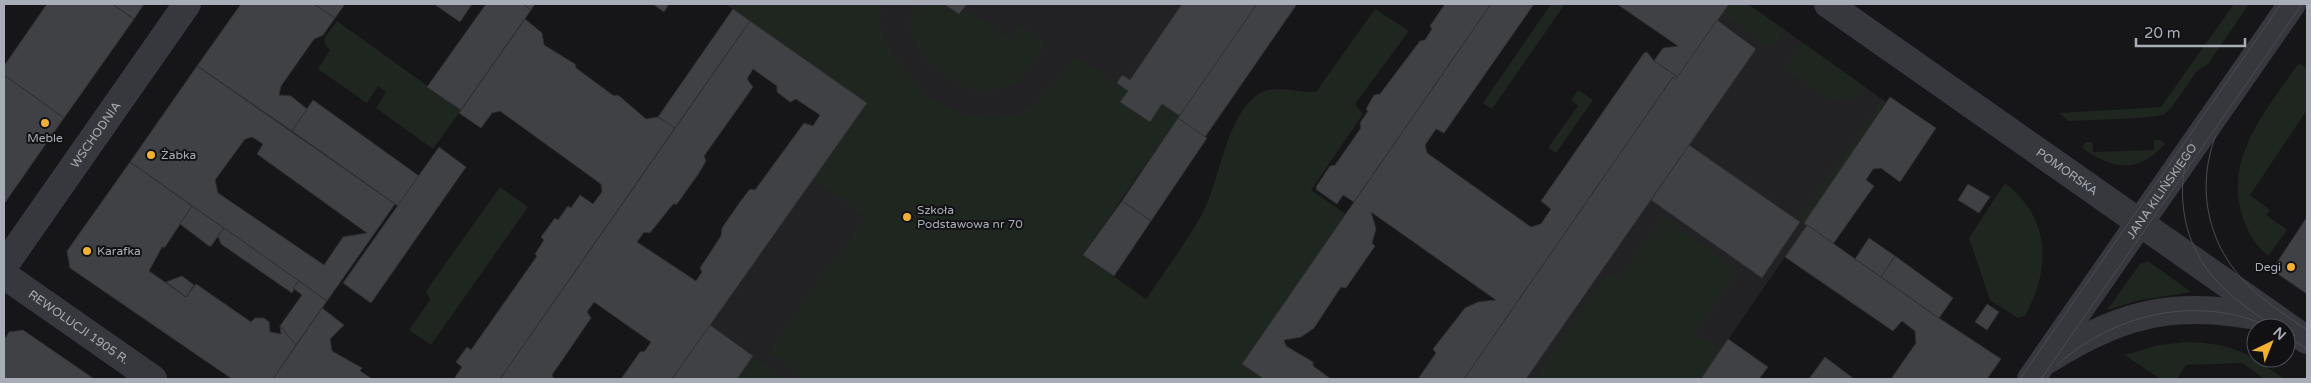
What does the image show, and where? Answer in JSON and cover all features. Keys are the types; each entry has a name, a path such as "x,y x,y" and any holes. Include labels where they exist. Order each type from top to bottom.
{"street":[{"name":"WSCHODNIA","path":"4,266 187,4"},
{"name":"POMORSKA","path":"1828,4 2277,318"},
{"name":"JANA KILIŃSKIEGO","path":"2037,371 2292,4"},
{"name":"REWOLUCJI 1905 R.","path":"4,275 153,379"},
{"path":"2037,371 2061,351 2117,324 2144,314 2172,309 2231,311 2266,318"},
{"name":"POMORSKA","path":"2296,332 2307,340"}],"shaded area":[{"path":"725,4 884,4 881,19 883,33 894,54 910,75 922,90 932,98 956,111 969,115 997,117 1022,111 1044,94 1075,56 1128,91 1120,102 1150,122 1162,104 1180,115 1083,255 1146,299 1201,216 1208,202 1231,132 1248,103 1260,93 1272,89 1316,92 1375,9 1409,31 1355,104 1363,114 1311,190 1346,214 1242,364 1264,379 806,379 768,352 865,216 813,179 867,103"},
{"path":"868,4 1256,4 997,379 672,379 867,103 821,71"},
{"path":"918,4 943,4 960,15 965,9 1009,38 1019,24 1047,45 1028,71 1014,83 1003,88 990,90 966,88 940,72 922,55 916,46 911,37 909,25 911,15"},
{"path":"1551,4 1565,4 1492,109 1483,103"},
{"path":"1729,4 1748,4 1886,102 1804,223 1807,225 1701,379 1464,379 1673,77 1677,78"},
{"path":"1729,4 1748,4 1785,30 1771,49 1722,13"},
{"path":"2234,4 2249,4 2208,64 2197,71 2171,108 2163,115 2140,118 2069,121 2059,113 2161,107"},
{"path":"337,21 461,110 433,149 376,108 386,92 378,86 367,103 318,69 330,50 326,46 324,39"},
{"path":"1802,42 1865,87 1859,97 1830,101 1784,69"},
{"path":"2299,63 2307,69 2307,110 2250,195 2270,210 2266,215 2287,230 2268,256 2255,242 2244,221 2238,193 2239,173 2244,153 2252,134 2274,97"},
{"path":"1578,90 1593,100 1556,153 1548,148 1578,106 1571,100"},
{"path":"1882,99 1886,102 1804,223 1798,220"},
{"path":"2154,140 2160,140 2165,144 2155,154 2145,160 2125,166 2105,161 2082,148 2086,142 2092,142 2093,152 2154,150"},
{"path":"2005,183 2020,197 2031,212 2038,228 2042,245 2039,280 2025,316 2018,318 1990,300 1969,238"},
{"path":"500,187 528,207 431,345 409,330 430,300 426,291"},
{"path":"1663,217 1739,271 1696,333 1721,350 1701,379 1534,379 1608,272 1619,279"},
{"path":"2148,261 2191,292 2136,301 2107,310 2140,264"},
{"path":"2187,342 2229,347 2246,354 2246,366 2242,363 2186,365 2177,379 2160,379 2125,355 2159,345"},
{"path":"753,356 785,379 737,379"},
{"path":"2249,368 2268,368 2284,379 2265,379"}],"building":[{"path":"47,4 112,4 134,19 64,118 4,75 4,66"},
{"path":"112,4 144,4 134,19"},
{"path":"241,4 314,4 335,18 323,35 314,39 281,86 279,95 291,96 307,109 292,131 197,66"},
{"path":"314,4 345,4 335,18"},
{"path":"434,4 472,4 460,22"},
{"path":"486,4 523,4 531,10 461,110 427,87"},
{"path":"523,4 535,4 531,10"},
{"path":"653,4 669,4 664,12"},
{"path":"944,4 967,4 959,14"},
{"path":"1182,4 1257,4 1180,116 1162,104 1150,122 1120,102 1128,91 1117,83 1122,75 1130,80"},
{"path":"1257,4 1297,4 1205,137 1178,118"},
{"path":"1445,4 1491,4 1354,202 1343,195 1337,204 1317,190 1316,187 1330,166 1335,165 1361,128 1360,123 1368,111 1366,109 1374,95 1380,94 1420,41 1425,40 1432,29 1430,26"},
{"path":"1491,4 1534,4 1444,133 1436,129 1425,145 1427,153 1531,227 1541,224 1551,209 1541,201 1644,53 1647,52 1654,61 1678,77 1676,79 1673,77 1464,379 1418,379 1436,353 1433,349 1465,308 1478,302 1496,300 1371,212 1376,229 1372,243 1375,246 1346,288 1341,287 1314,328 1301,337 1284,340 1286,346 1313,362 1313,366 1331,379 1264,379 1242,364"},
{"path":"1617,4 1729,4 1678,77 1654,61 1663,48 1678,46"},
{"path":"733,9 750,21 675,128 658,117"},
{"path":"525,19 542,33 544,45 575,64 576,68 614,96 618,95 646,119 658,117 675,128 500,379 458,379 455,377 462,367 456,362 467,347 471,350 537,256 535,254 544,240 541,237 555,218 558,220 568,206 571,208 580,195 593,204 602,192 601,184 500,111 492,113 481,128 459,113"},
{"path":"1717,20 1756,49 1526,379 1464,379 1673,77 1676,79"},
{"path":"750,21 867,103 672,379 621,379 640,352 645,351 651,342 594,302 587,312 591,318 552,375 554,379 500,379","holes":["753,69 777,86 777,92 790,102 796,99 820,115 813,126 804,123 755,190 750,189 740,202 722,228 721,236 700,268 702,272 696,281 637,242 644,232 650,233 673,204 677,204 699,173 706,161 704,156 753,87 747,79"]},
{"path":"197,66 395,204 327,301 130,162","holes":["252,137 263,144 257,154 367,233 343,237 324,265 218,193 215,180 245,139"]},
{"path":"4,75 64,118 4,204"},
{"path":"1890,97 1936,128 1900,182 1881,168 1873,169 1866,180 1874,186 1833,244 1804,223"},
{"path":"313,100 419,176 398,206 292,131"},
{"path":"1178,118 1207,138 1151,221 1122,201"},
{"path":"1689,145 1800,222 1762,278 1651,200"},
{"path":"439,147 466,167 371,303 343,283"},
{"path":"130,162 192,206 165,247 162,247 149,271 186,297 196,284 251,322 255,318 264,318 269,322 270,332 281,334 280,326 296,345 273,379 232,379 70,268 67,251"},
{"path":"1968,184 1990,197 1979,213 1958,200"},
{"path":"1122,201 1151,221 1114,276 1083,255"},
{"path":"192,206 224,228 211,246 180,224"},
{"path":"2307,217 2307,294 2272,270"},
{"path":"1807,225 1939,318 2001,359 1987,379 1891,379 1916,343 1915,331 1902,321 1893,331 1785,257"},
{"path":"224,228 299,281 292,293 221,244 218,236"},
{"path":"1869,238 1895,256 1881,277 1855,259"},
{"path":"1895,256 1953,298 1939,318 1881,277"},
{"path":"182,276 194,285 186,297 166,282"},
{"path":"299,281 327,301 296,345 280,326 302,295 293,288"},
{"path":"1987,304 1999,312 1987,330 1975,322"},
{"path":"322,308 344,325 330,339 332,351 362,368 360,371 372,379 273,379"},
{"path":"710,325 753,356 737,379 672,379"},
{"path":"23,330 94,379 4,379 4,340 9,332"},
{"path":"1728,339 1768,367 1759,379 1701,379"},
{"path":"1825,357 1854,379 1809,379"}],"tram line":[{"path":"2020,379 2281,4"},
{"path":"2041,379 2302,4"},
{"path":"2216,135 2210,155 2206,196 2209,216 2215,235 2235,270 2249,286 2270,304 2307,330"},
{"path":"2192,139 2183,175 2182,193 2187,229 2193,246 2202,262 2220,285 2262,318"},
{"path":"2057,365 2103,333 2128,322 2154,315 2182,311 2209,311 2246,318"},
{"path":"2296,342 2307,349"}],"place":[{"name":"Meble","path":"45,123"},
{"name":"Żabka","path":"151,155"},
{"name":"Szkoła Podstawowa nr 70","path":"907,217"},
{"name":"Karafka","path":"87,251"},
{"name":"Degi","path":"2291,267"}]}
